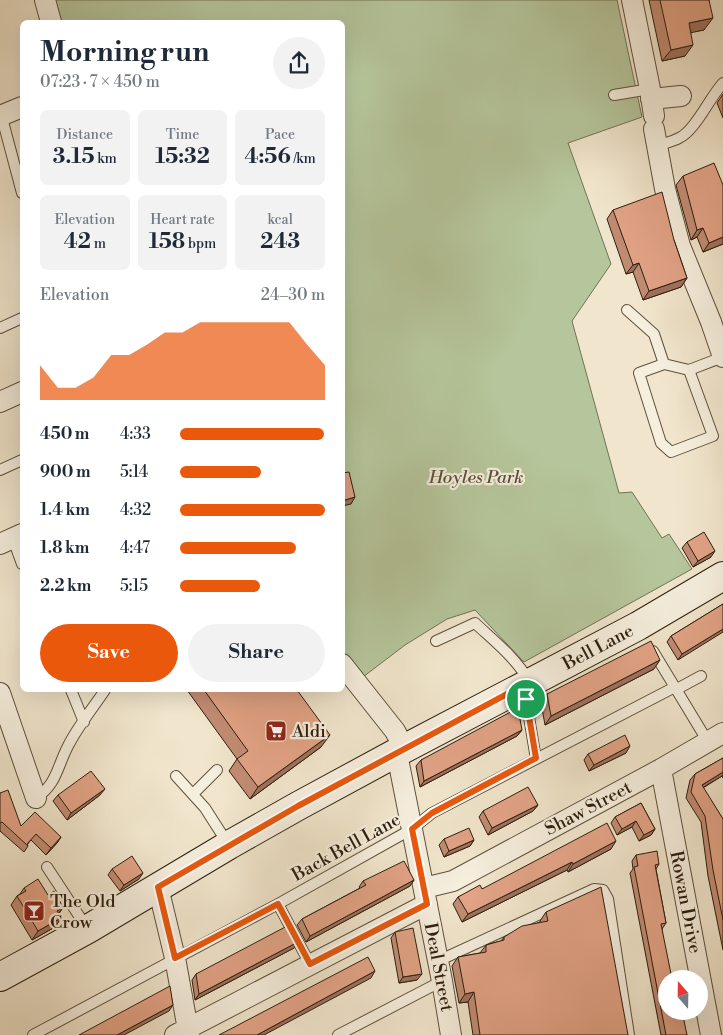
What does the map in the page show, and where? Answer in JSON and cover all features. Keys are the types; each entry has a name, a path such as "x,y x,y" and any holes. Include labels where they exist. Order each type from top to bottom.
{"main road":[{"name":"Bell Lane","path":"0,977 88,929 229,845 399,751 638,626 723,576"}],"street":[{"path":"45,0 50,20"},
{"path":"632,0 665,189 680,246 723,357"},
{"path":"653,116 681,96"},
{"path":"0,114 20,108"},
{"path":"0,402 20,393"},
{"name":"Deal Street","path":"345,668 394,731 451,1035"},
{"path":"0,692 36,798"},
{"name":"Shaw Street","path":"426,896 716,738"},
{"name":"Rowan Drive","path":"661,768 711,1035"},
{"path":"158,887 175,958 184,1033 310,964 426,896"}],"lane":[{"path":"614,95 653,116 680,138 693,126 713,94 723,83"},
{"path":"0,114 20,185"},
{"path":"627,310 654,334 664,364"},
{"path":"0,328 20,319"},
{"path":"689,370 713,436 671,452 661,443 639,373 664,364 689,370 723,357"},
{"path":"0,470 20,461"},
{"path":"12,539 20,559"},
{"path":"436,641 475,623 513,660 524,673 524,685 536,758"},
{"path":"650,646 676,688 716,738"},
{"name":"Back Bell Lane","path":"33,1035 278,904 412,829 432,813 536,758 701,676"},
{"path":"72,692 84,722"},
{"path":"36,798 46,791 56,777 68,746 104,692"},
{"path":"193,794 217,770"},
{"path":"176,776 205,808 229,845"},
{"path":"47,867 88,929"},
{"path":"438,961 594,889 603,890 608,899 629,1035"},
{"path":"278,904 310,964"},
{"path":"338,1035 442,981"}],"green space":[{"name":"Hoyles Park","path":"42,0 617,0 642,117 568,143 611,264 572,321 619,493 632,492 662,538 669,534 692,569 524,662 475,610 447,619 405,645 363,677 345,656 345,20 48,20"}],"building":[{"path":"660,0 709,0 713,18 689,23 693,45 671,50"},
{"path":"714,163 723,185 723,237 709,243 703,228 697,230 683,176"},
{"path":"662,192 674,240 687,278 649,291 639,263 633,265 613,210"},
{"path":"349,472 355,497 345,500 345,473"},
{"path":"704,532 715,551 698,561 687,542"},
{"path":"723,604 723,629 682,654 671,636"},
{"path":"651,641 660,660 551,716 547,694"},
{"path":"205,692 298,692 330,735 258,787 237,759 248,751"},
{"path":"518,708 522,730 424,781 421,760"},
{"path":"625,735 630,746 594,765 588,754"},
{"path":"723,758 723,772 702,785 723,819 723,920 705,816 691,792 695,774"},
{"path":"91,771 105,789 71,813 58,795"},
{"path":"528,787 538,805 492,828 483,811"},
{"path":"8,790 21,826 35,812 61,837 51,848 36,834 27,844 28,846 2,822 0,823 0,793"},
{"path":"641,803 655,829 644,835 636,821 622,829 615,817"},
{"path":"607,823 616,841 573,864 572,862 468,914 458,897 480,885 482,889"},
{"path":"469,828 474,840 449,851 444,839"},
{"path":"657,851 659,864 655,865 666,923 661,924 670,970 658,970 658,993 634,867 638,866 636,855"},
{"path":"132,856 143,873 124,885 112,869"},
{"path":"404,861 414,880 310,936 302,919 366,885 363,881"},
{"name":"The Old Crow","path":"38,879 48,895 54,891 63,907 57,911 61,918 38,931 17,896 26,891 24,888"},
{"path":"601,887 628,1035 480,1035 474,992 465,994 458,957 486,952 486,945 504,940 504,937 522,926 548,921 546,912"},
{"path":"289,925 298,942 199,994 196,974"},
{"path":"413,928 422,974 403,977 395,932"},
{"path":"368,957 375,971 257,1035 219,1035"},
{"path":"170,986 173,1005 117,1035 79,1035"},
{"path":"663,1020 684,1020 687,1035 666,1035"}],"place":[{"name":"Aldi","path":"276,731"},
{"name":"The Old Crow","path":"34,911"}],"route":[{"path":"520,687 526,699 536,758 432,813 412,829 427,904 310,964 278,904 175,958 158,887 298,806 520,687"}]}
